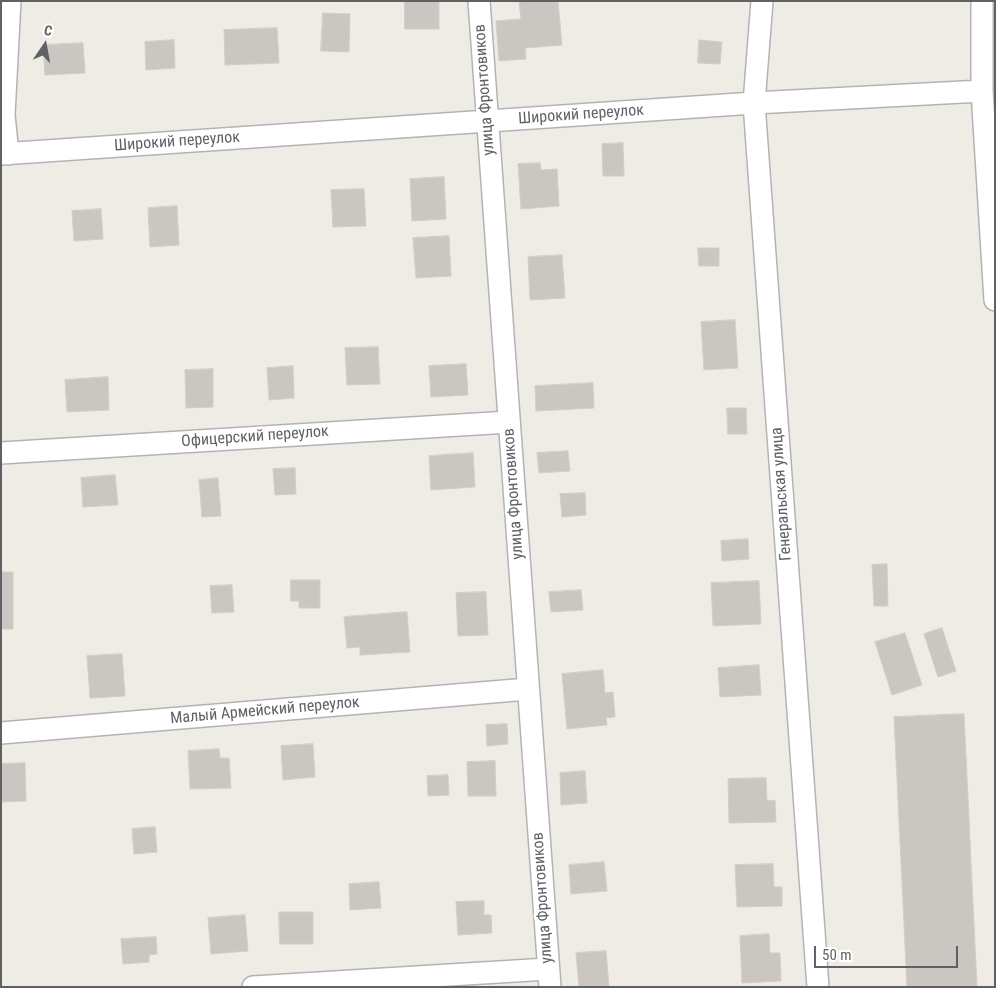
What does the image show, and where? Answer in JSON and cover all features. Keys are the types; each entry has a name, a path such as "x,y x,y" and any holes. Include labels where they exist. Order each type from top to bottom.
{"street":[{"path":"5,154 4,115 10,1"},
{"name":"улица Фронтовиков","path":"479,1 549,978"},
{"name":"Генеральская улица","path":"762,1 754,103 818,987"},
{"path":"982,1 982,91 995,300"},
{"name":"Широкий переулок","path":"5,154 754,103 982,91"},
{"name":"Офицерский переулок","path":"1,453 509,422"},
{"name":"Малый Армейский переулок","path":"1,733 528,689"},
{"path":"253,987 549,978"}],"building":[{"path":"405,1 439,1 439,29 405,29"},
{"path":"558,1 562,45 525,48 526,59 499,61 496,21 521,19 519,2"},
{"path":"323,13 350,14 349,52 321,51"},
{"path":"277,28 279,63 225,65 224,30"},
{"path":"174,40 175,68 146,70 145,42"},
{"path":"699,40 722,42 720,64 698,63"},
{"path":"83,43 85,73 45,75 43,45"},
{"path":"623,143 624,176 603,176 602,144"},
{"path":"540,163 541,170 557,169 559,206 521,209 518,164"},
{"path":"444,177 446,219 412,221 410,179"},
{"path":"364,189 366,226 333,227 331,190"},
{"path":"177,206 179,245 150,247 148,208"},
{"path":"101,209 103,239 74,241 72,211"},
{"path":"449,236 451,276 416,278 413,238"},
{"path":"698,248 719,248 719,266 699,266"},
{"path":"562,255 565,298 530,300 528,257"},
{"path":"735,320 738,368 704,370 701,322"},
{"path":"378,347 380,384 347,385 345,348"},
{"path":"466,364 468,395 431,397 429,366"},
{"path":"293,366 294,398 269,400 267,368"},
{"path":"213,369 213,407 186,408 185,370"},
{"path":"108,377 109,410 67,412 65,380"},
{"path":"593,383 594,408 536,411 535,386"},
{"path":"727,408 746,408 747,434 728,434"},
{"path":"568,451 570,471 539,473 537,453"},
{"path":"473,453 475,487 431,490 429,456"},
{"path":"295,468 296,494 275,495 273,469"},
{"path":"115,475 118,505 83,507 81,478"},
{"path":"218,478 221,516 202,517 199,480"},
{"path":"585,493 586,515 562,517 560,494"},
{"path":"748,539 749,559 722,561 721,541"},
{"path":"887,564 888,606 874,606 872,565"},
{"path":"1,572 13,572 13,629 1,629"},
{"path":"291,580 320,580 320,608 299,608 299,601 291,601"},
{"path":"759,581 761,624 713,626 711,583"},
{"path":"232,585 234,612 212,613 210,586"},
{"path":"581,590 583,610 551,612 549,592"},
{"path":"486,592 488,635 458,636 456,593"},
{"path":"407,612 410,652 360,655 360,647 347,648 344,617"},
{"path":"942,628 956,671 938,677 924,634"},
{"path":"905,633 922,685 892,695 875,642"},
{"path":"122,654 125,696 90,698 87,656"},
{"path":"759,665 761,695 720,697 718,668"},
{"path":"603,670 605,693 613,692 615,717 606,718 607,725 567,729 562,674"},
{"path":"964,714 977,987 907,987 894,717"},
{"path":"507,724 508,744 487,746 486,725"},
{"path":"313,744 315,777 283,780 281,746"},
{"path":"219,749 220,758 229,758 231,788 190,789 188,751"},
{"path":"495,761 496,796 468,796 467,762"},
{"path":"25,763 26,801 1,802 1,764"},
{"path":"585,771 587,803 561,805 560,773"},
{"path":"448,775 449,795 428,796 427,776"},
{"path":"766,778 767,801 775,800 776,822 729,823 728,779"},
{"path":"155,827 157,852 134,854 132,829"},
{"path":"604,862 607,891 571,894 569,865"},
{"path":"773,864 774,887 782,887 782,906 737,907 735,865"},
{"path":"379,882 381,908 350,910 349,884"},
{"path":"484,901 484,915 491,915 492,933 458,935 456,902"},
{"path":"279,912 313,912 313,944 280,944"},
{"path":"245,915 248,951 211,954 208,918"},
{"path":"769,934 770,953 780,953 781,981 742,983 740,936"},
{"path":"156,937 157,954 149,955 149,962 123,964 121,939"},
{"path":"606,951 609,987 579,987 576,953"}]}
